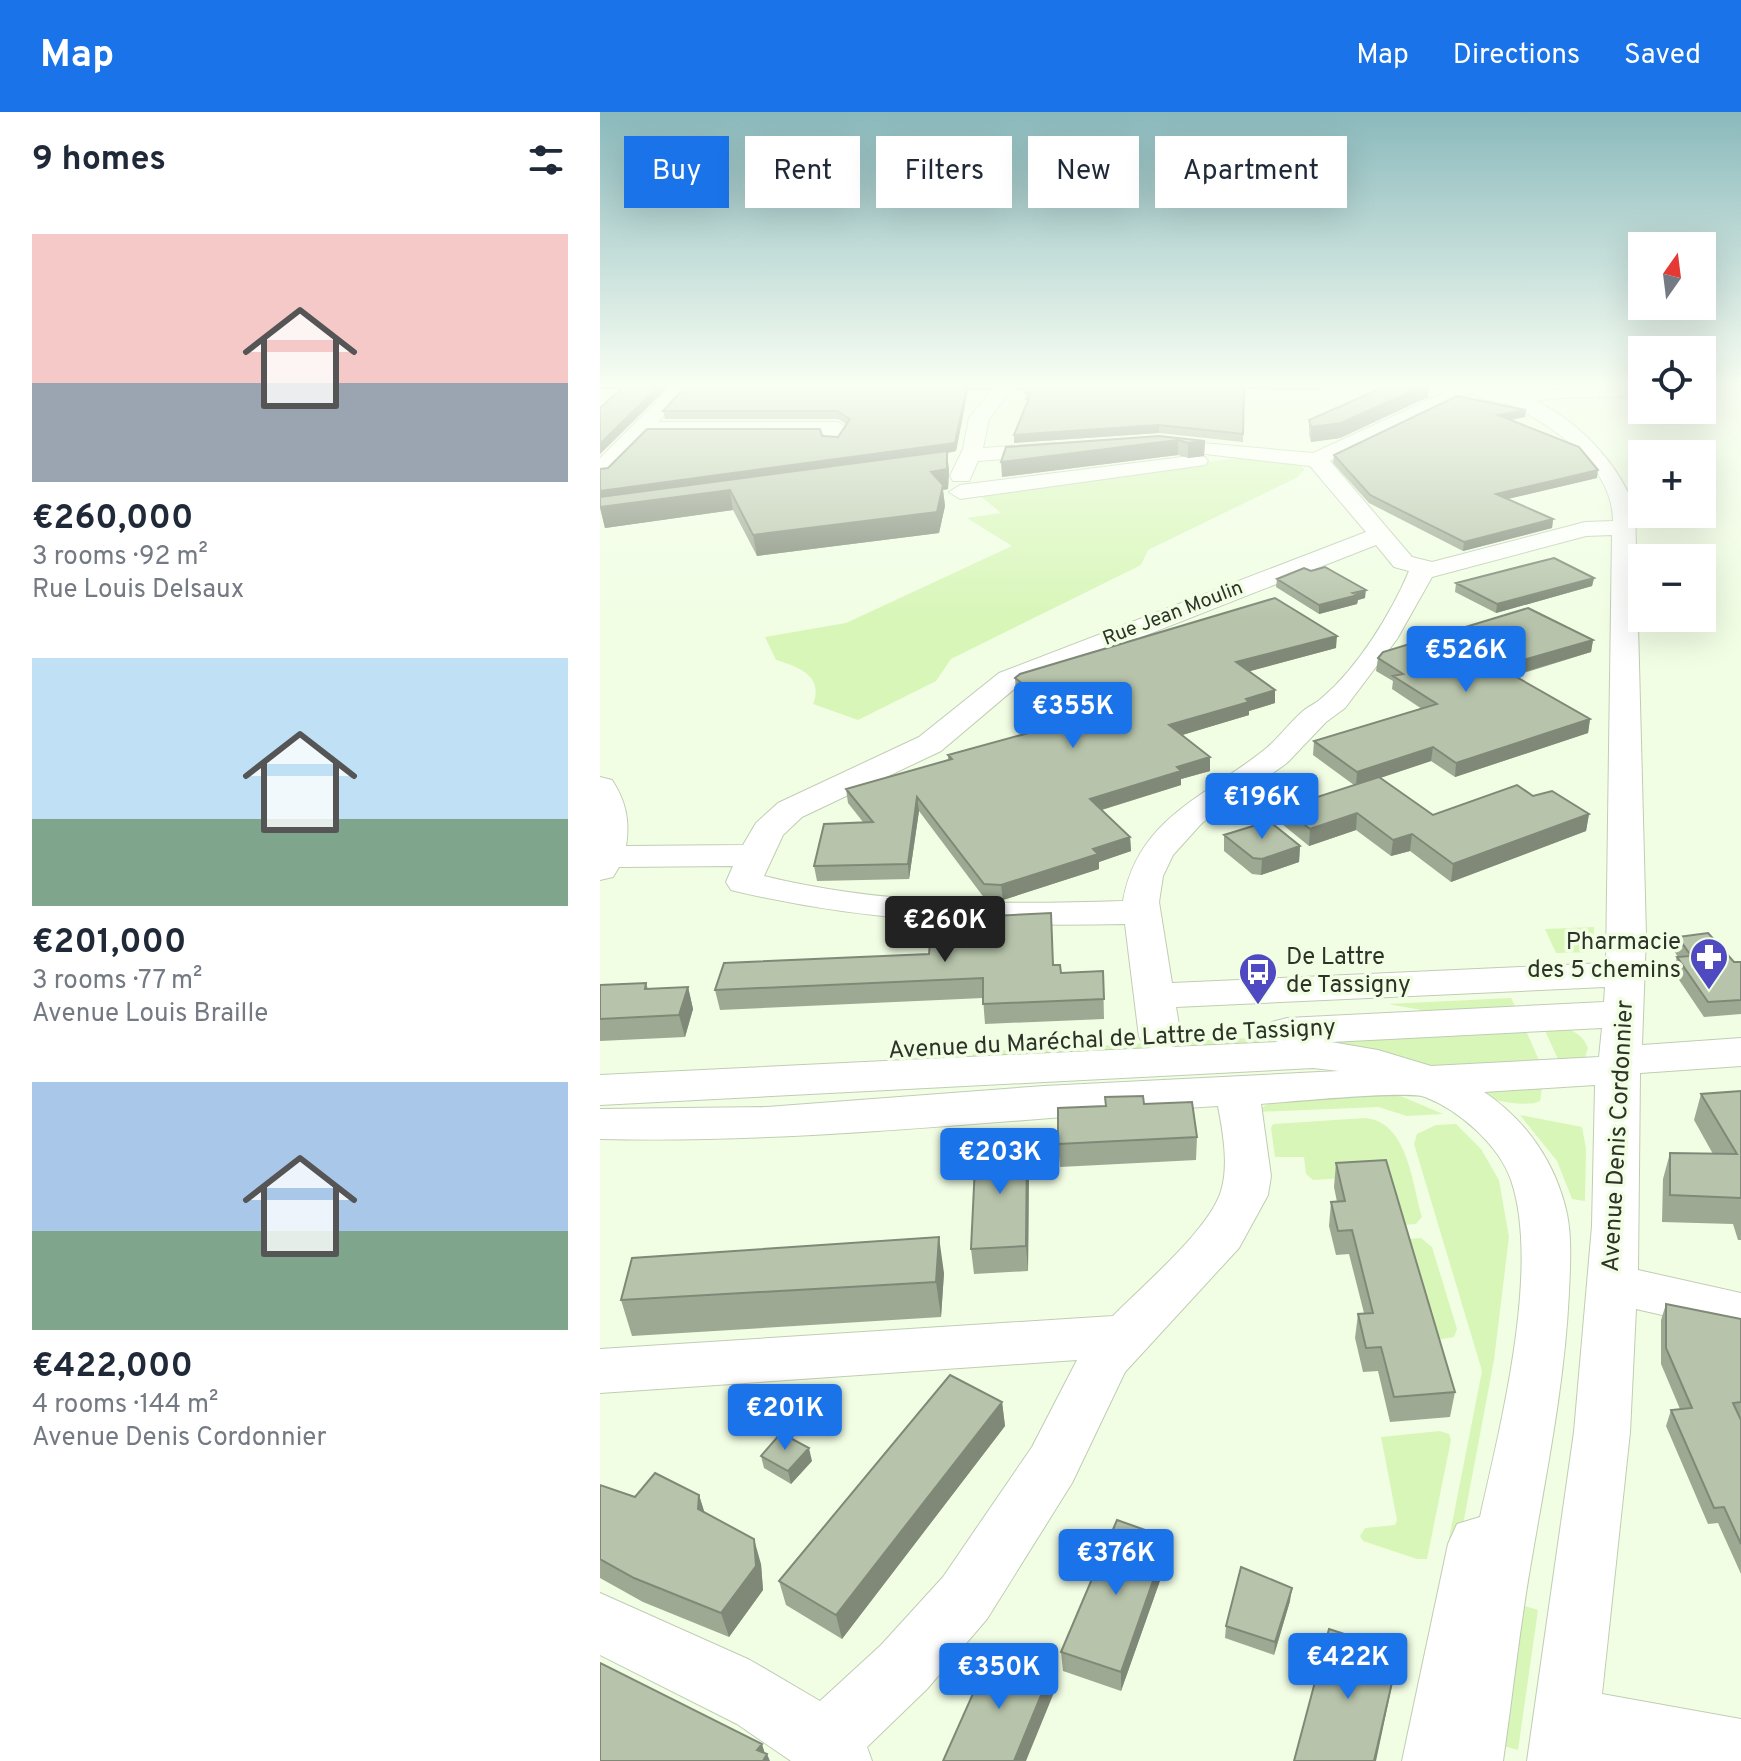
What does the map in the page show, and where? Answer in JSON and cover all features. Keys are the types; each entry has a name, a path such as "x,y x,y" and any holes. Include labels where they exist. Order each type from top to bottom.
{"street":[{"path":"966,464 959,480 960,492 978,516"},
{"path":"960,492 1176,464"},
{"path":"1320,464 1337,480 1403,562 1422,570 1456,566 1585,529 1624,528"},
{"name":"Avenue Denis Cordonnier","path":"1563,1740 1602,1432 1617,1189 1618,1065 1625,994 1623,501 1614,481 1598,464"},
{"name":"Rue Jean Moulin","path":"755,855 768,830 790,810 930,744 1009,679 1380,535"},
{"path":"1160,1037 1142,912 1142,881 1159,846 1180,824 1277,755 1315,716 1335,702 1386,633 1422,570"},
{"path":"600,787 607,798 604,848 755,855 744,882 849,905 962,916 1142,912"},
{"name":"Avenue du Maréchal de Lattre de Tassigny","path":"1155,996 1625,994"},
{"name":"Avenue du Maréchal de Lattre de Tassigny","path":"600,1070 704,1059 1160,1037 1625,994"},
{"path":"600,1124 701,1124 1409,1081 1741,1052"},
{"path":"600,1090 1313,1054 1357,1059 1480,1109 1514,1142 1535,1180 1545,1230 1543,1298 1535,1365 1469,1761"},
{"path":"600,1103 1276,1067 1336,1070 1409,1081 1473,1123 1495,1144 1518,1184 1526,1230 1515,1345 1436,1761"},
{"path":"600,1623 753,1699 832,1752 965,1598 1052,1465 1093,1376 1124,1336 1213,1246 1237,1208 1249,1165 1236,1090"},
{"path":"1612,1284 1741,1313"},
{"path":"600,1371 1124,1336"},
{"path":"1563,1740 1692,1746 1741,1753"}],"green space":[{"path":"1194,464 1299,464 1305,469 1296,478 1148,550 1141,565 951,659 936,681 858,720 813,704 816,694 812,680 801,670 776,660 765,637 846,623 1012,546 967,518 1001,513 978,494"},
{"path":"1594,927 1593,952 1556,953 1545,929"},
{"path":"1511,998 1516,1008 1432,1012 1388,1004"},
{"path":"1523,1024 1542,1067 972,1064 973,1053 992,1051"},
{"path":"1542,1024 1575,1032 1588,1048 1585,1058 1561,1066"},
{"path":"1542,1088 1540,1101 1524,1104 1491,1099 1466,1090"},
{"path":"1396,1094 1443,1114 1407,1116 1378,1107 1256,1112 1273,1100"},
{"path":"1520,1115 1582,1127 1586,1149 1585,1201 1572,1199 1557,1161"},
{"path":"1366,1118 1380,1122 1400,1143 1422,1217 1416,1224 1404,1225 1390,1175 1313,1180 1306,1174 1304,1157 1275,1157 1273,1124"},
{"path":"1456,1124 1481,1149 1499,1180 1509,1237 1494,1360 1457,1557 1446,1554 1482,1371 1414,1144 1417,1134 1436,1125"},
{"path":"1421,1238 1432,1247 1457,1329 1454,1337 1436,1340 1408,1239"},
{"path":"1440,1431 1449,1434 1451,1440 1427,1559 1417,1559 1363,1541 1360,1536 1365,1528 1395,1525 1397,1520 1381,1437"},
{"path":"1522,1605 1538,1610 1518,1750 1500,1745"}],"building":[{"path":"612,464 800,464 600,491 600,469"},
{"path":"849,464 947,464 947,469 931,472 943,485 937,512 753,535 730,490 600,507 600,497"},
{"path":"1342,464 1593,464 1598,470 1496,494 1553,519 1464,542 1370,495"},
{"path":"1554,558 1594,578 1497,604 1456,583"},
{"path":"1325,567 1366,590 1319,605 1277,579 1304,568 1311,571"},
{"path":"1275,598 1337,636 1236,662 1275,690 1246,699 1249,702 1169,725 1210,757 1177,767 1181,771 1090,799 1130,837 1093,849 1098,854 1001,885 984,884 917,797 908,864 814,866 824,824 873,822 846,789 952,759 948,755 1072,721 1015,678 1020,674"},
{"path":"1528,608 1593,640 1499,667 1590,719 1456,763 1433,747 1357,772 1314,741 1437,704 1393,676 1403,674 1378,658 1383,652"},
{"path":"1379,777 1433,815 1517,785 1533,796 1552,791 1589,814 1453,864 1412,834 1393,840 1357,813 1310,829 1283,808"},
{"path":"1269,821 1300,846 1262,859 1253,858 1224,835"},
{"path":"1051,913 1053,965 1060,965 1061,973 1103,971 1104,999 983,1004 983,978 715,990 724,963 929,954 932,919"},
{"path":"1708,933 1734,962 1741,962 1741,1000 1708,1002 1677,957 1691,956 1678,937"},
{"path":"646,983 645,989 688,987 679,1015 600,1019 600,985"},
{"path":"1741,1091 1741,1198 1670,1195 1670,1153 1737,1154 1701,1094"},
{"path":"1143,1096 1144,1104 1192,1102 1197,1137 1058,1144 1058,1108 1106,1106 1105,1097"},
{"path":"1027,1142 1026,1246 971,1249 976,1145"},
{"path":"1386,1160 1455,1392 1394,1397 1381,1347 1366,1348 1358,1314 1373,1313 1352,1230 1338,1231 1331,1202 1345,1201 1336,1163"},
{"path":"939,1237 936,1282 621,1300 632,1258"},
{"path":"1666,1304 1741,1319 1741,1402 1733,1403 1741,1420 1741,1544 1724,1507 1714,1508 1671,1410 1692,1408 1666,1348"},
{"path":"950,1375 1002,1402 836,1615 779,1581"},
{"path":"781,1433 809,1448 788,1471 761,1456"},
{"path":"655,1473 699,1495 698,1509 754,1539 756,1566 721,1613 634,1578 600,1559 600,1485 635,1497"},
{"path":"1117,1520 1168,1538 1121,1672 1061,1652"},
{"path":"1241,1567 1292,1588 1275,1642 1226,1626"},
{"path":"1329,1629 1399,1652 1374,1761 1294,1761"},
{"path":"992,1651 1051,1671 1014,1761 943,1761"},
{"path":"600,1663 762,1744 757,1750 767,1754 763,1761 600,1761"}],"place":[{"name":"Pharmacie des 5 chemins","path":"1709,991"},
{"name":"De Lattre de Tassigny","path":"1258,1006"}]}
